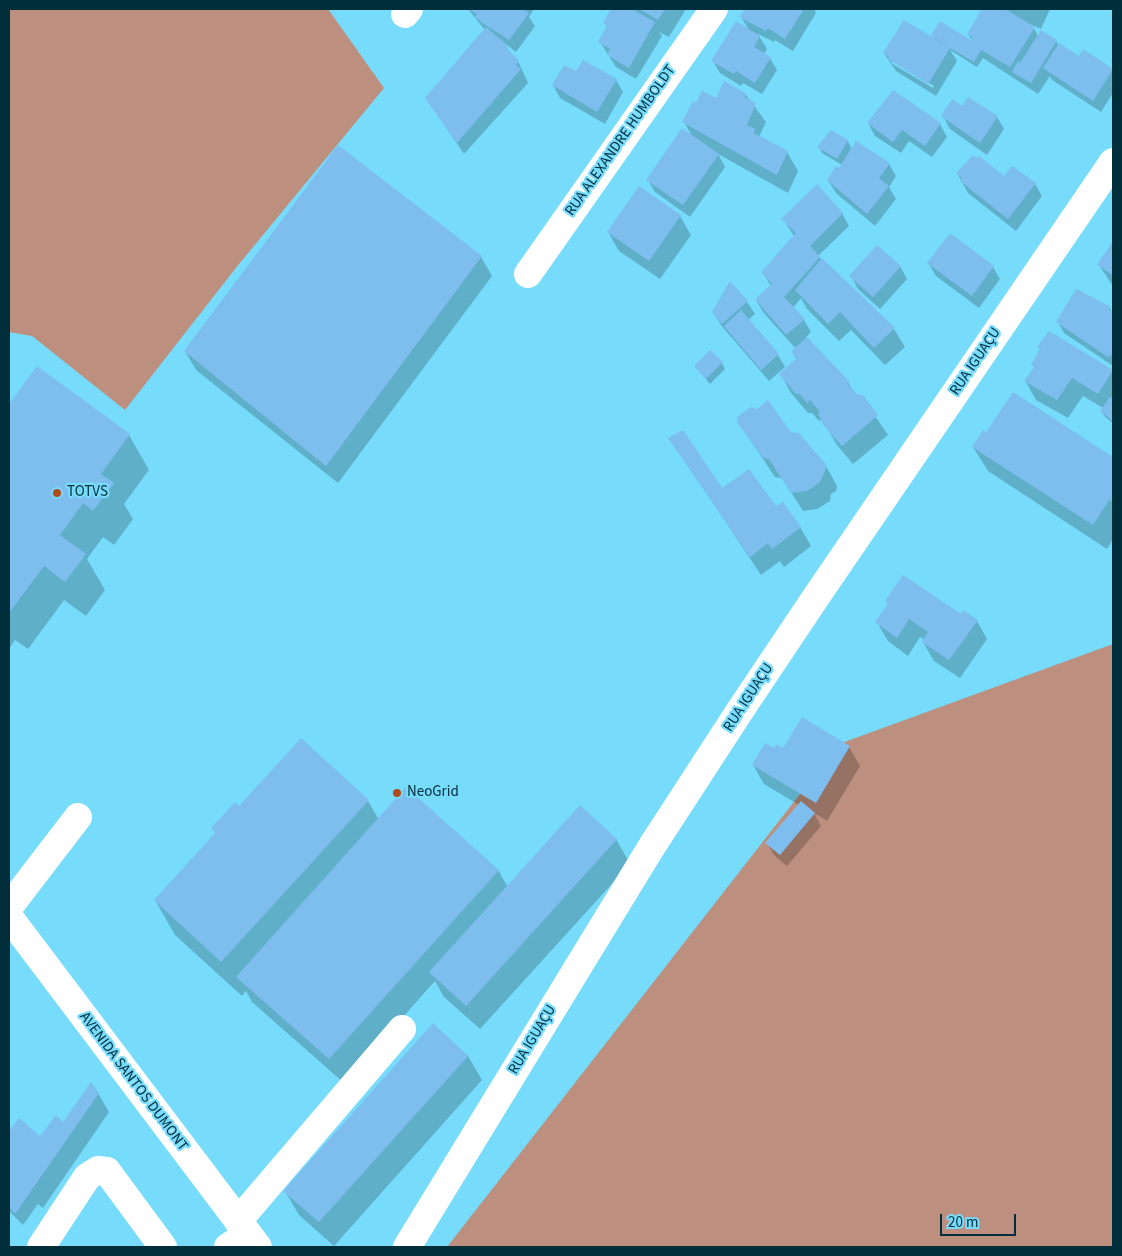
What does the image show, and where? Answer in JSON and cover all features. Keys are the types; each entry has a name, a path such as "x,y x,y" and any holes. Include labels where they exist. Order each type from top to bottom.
{"street":[{"name":"RUA ALEXANDRE HUMBOLDT","path":"528,274 714,9"},
{"name":"RUA IGUAÇU","path":"407,1247 668,822 816,597 1113,162"},
{"path":"9,907 78,818"},
{"name":"AVENIDA SANTOS DUMONT","path":"9,917 243,1237"},
{"path":"243,1237 402,1029"},
{"path":"41,1247 87,1177 98,1170 107,1171 163,1247"}],"shaded area":[{"path":"9,9 328,9 384,88 235,269 125,410 32,336 9,332"},
{"path":"1113,644 1113,1247 447,1247 839,744"}],"building":[{"path":"469,9 523,9 529,13 509,40 481,22 475,17 477,14"},
{"path":"611,9 632,9 655,22 629,68 607,55 610,49 598,42 607,26 603,23"},
{"path":"640,9 665,9 658,20"},
{"path":"745,9 804,9 785,39 768,28 766,31 739,17"},
{"path":"982,9 1005,9 1035,27 1010,67 981,50 974,62 950,48 928,84 888,59 889,57 883,53 904,20 949,47 931,35 940,21 971,40 972,37 967,34"},
{"path":"736,21 760,36 754,47 771,57 755,83 736,71 734,74 711,61"},
{"path":"486,27 507,45 505,47 519,60 516,65 521,69 457,143 425,98"},
{"path":"1041,30 1057,40 1031,83 1012,72"},
{"path":"1059,43 1079,56 1083,49 1113,69 1093,101 1043,68"},
{"path":"583,60 617,79 597,112 552,85 564,65 576,71"},
{"path":"724,81 747,94 745,97 756,103 747,125 755,129 754,133 788,151 777,175 682,122 693,101 696,103 702,91 716,98"},
{"path":"893,90 941,123 925,146 902,130 893,142 867,123"},
{"path":"968,97 998,116 980,143 941,116 952,99 962,106"},
{"path":"682,128 719,154 683,205 646,180"},
{"path":"831,130 848,140 837,159 817,147"},
{"path":"856,141 890,163 879,178 889,186 867,214 827,180 836,166 839,168"},
{"path":"338,145 482,256 326,466 184,351"},
{"path":"973,155 977,158 979,156 1004,176 1012,166 1036,183 1008,219 960,181 962,178 956,173"},
{"path":"817,184 843,213 810,246 820,257 784,297 805,319 786,335 755,299 772,284 761,272 796,233 781,219"},
{"path":"639,186 681,215 649,261 607,232"},
{"path":"950,233 994,266 972,296 927,263"},
{"path":"1113,241 1113,275 1097,265"},
{"path":"877,245 901,266 873,297 849,276"},
{"path":"822,258 895,328 874,348 840,312 828,324 795,290"},
{"path":"730,281 748,301 722,324 712,312"},
{"path":"1076,289 1111,307 1109,309 1113,312 1113,354 1108,357 1056,322"},
{"path":"741,310 779,354 761,370 724,326"},
{"path":"1049,331 1113,370 1098,394 1072,378 1057,400 1024,381 1035,366 1031,364 1041,349 1037,347"},
{"path":"807,337 849,381 847,383 857,394 863,395 878,415 842,446 824,426 818,414 820,412 810,400 807,403 800,394 796,394 779,374 797,358 791,351"},
{"path":"710,350 723,362 706,379 694,366"},
{"name":"TOTVS","path":"37,366 130,434 101,474 114,483 93,511 83,503 60,535 86,554 65,582 44,566 9,613 9,404"},
{"path":"1013,392 1113,457 1113,502 1109,500 1093,525 972,447 983,430 986,432"},
{"path":"1110,397 1113,400 1113,421 1100,411"},
{"path":"768,400 791,432 799,433 827,466 820,482 807,491 791,493 769,459 763,458 737,422 737,417 751,407 757,409"},
{"path":"683,430 722,488 749,469 776,506 783,502 801,527 772,549 768,543 750,557 668,438"},
{"path":"903,575 961,614 963,610 978,620 949,660 922,642 928,632 909,619 897,638 875,622 888,604 885,601"},
{"path":"802,717 850,746 816,803 752,765 765,743 774,748 776,744 783,748"},
{"path":"301,738 369,800 221,962 154,900 215,833 211,828 235,802 239,806"},
{"path":"406,787 499,870 329,1059 236,977"},
{"path":"801,801 815,813 780,855 765,843"},
{"path":"580,805 617,839 466,1006 429,972"},
{"path":"433,1023 468,1056 319,1222 283,1191"},
{"path":"91,1082 99,1093 15,1214 9,1207 9,1131 19,1118 40,1136 56,1115 63,1122"}],"place":[{"name":"TOTVS","path":"57,493"},
{"name":"NeoGrid","path":"397,793"}]}
